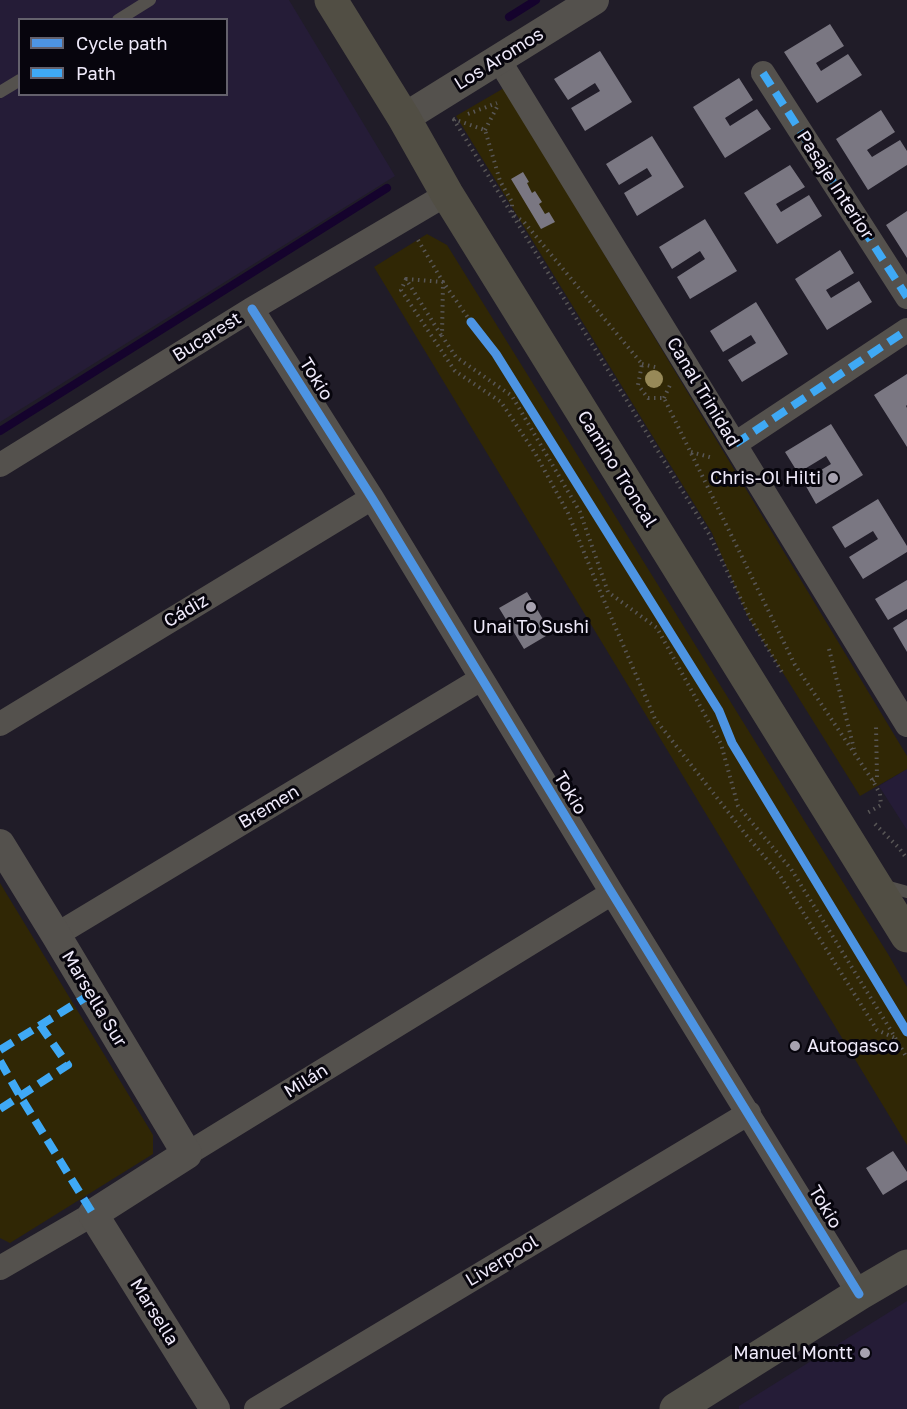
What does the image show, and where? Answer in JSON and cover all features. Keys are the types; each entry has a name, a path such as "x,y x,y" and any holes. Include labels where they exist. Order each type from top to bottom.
{"main road":[{"name":"Camino Troncal","path":"331,0 404,118 447,194 907,936"},
{"path":"676,1409 907,1266"}],"street":[{"name":"Los Aromos","path":"404,118 446,109 499,60 594,0"},
{"name":"Canal Trinidad","path":"499,60 907,725"},
{"name":"Pasaje Interior","path":"763,73 907,297"},
{"name":"Bucarest","path":"0,465 252,309 447,194"},
{"name":"Tokio","path":"252,309 372,498 612,893 860,1294"},
{"path":"735,444 907,330"},
{"name":"Cádiz","path":"0,724 372,498"},
{"name":"Bremen","path":"56,935 481,679"},
{"name":"Marsella Sur","path":"0,844 187,1154"},
{"name":"Milán","path":"0,1268 93,1214 612,893"},
{"name":"Liverpool","path":"256,1409 749,1113"},
{"name":"Marsella","path":"93,1214 215,1409"}],"lane":[{"path":"121,18 150,0"},
{"path":"0,92 18,81"},
{"path":"875,884 907,892"}],"path":[{"path":"446,109 500,102 518,90"},
{"path":"446,109 709,534 750,618 785,678"},
{"path":"446,109 485,130 500,181 512,202 512,214"},
{"path":"512,214 524,222 642,364 638,385 648,398 664,398 795,665 880,794 881,805 867,813 861,804"},
{"path":"405,218 443,282 474,326"},
{"path":"406,279 443,282"},
{"path":"406,279 456,357 512,396 580,512 608,592 657,628 721,744 738,806 791,869 907,1058"},
{"path":"406,279 401,290 455,371 501,402 535,453 568,513 598,590 655,719 779,874 877,1030 895,1038"},
{"path":"442,336 443,282"},
{"path":"672,382 677,392"},
{"path":"520,391 531,410"},
{"path":"709,449 714,458"},
{"path":"663,620 675,641"},
{"path":"828,645 855,753"},
{"path":"874,822 907,859"}],"shaded area":[{"path":"0,0 289,0 395,176 0,422"},
{"path":"504,88 907,756 907,769 860,796 748,617 712,533 456,116"},
{"path":"427,234 447,245 907,987 907,1145 374,267"},
{"path":"907,769 907,830 879,786"},
{"path":"0,883 153,1135 153,1154 10,1243 0,1238"},
{"name":"Manuel Montt","path":"907,1301 907,1409 739,1409 739,1406"}],"building":[{"path":"830,24 844,46 816,63 821,71 848,54 862,75 817,103 784,52"},
{"path":"600,51 632,102 585,131 571,108 600,91 595,83 568,100 554,79"},
{"path":"739,78 753,100 725,118 730,126 757,109 771,129 725,158 693,107"},
{"path":"881,110 895,132 867,150 872,157 900,140 907,151 907,165 868,190 836,139"},
{"path":"652,136 684,187 637,216 624,193 652,176 647,168 619,185 606,164"},
{"path":"790,165 805,187 776,204 781,212 809,195 822,216 777,244 744,193"},
{"path":"523,172 532,193 535,191 542,202 539,204 545,214 549,212 555,222 541,229 511,179"},
{"path":"907,211 907,258 886,225"},
{"path":"705,219 737,271 690,299 677,277 705,259 700,251 672,269 659,247"},
{"path":"840,250 854,273 826,290 831,298 859,281 872,302 827,330 795,279"},
{"path":"756,302 788,354 742,382 728,360 756,343 751,335 723,352 710,331"},
{"path":"907,374 906,406 907,447 874,395"},
{"path":"831,424 863,475 816,504 803,481 831,464 826,456 798,473 785,452"},
{"path":"878,499 907,546 907,552 863,579 849,557 878,539 873,531 845,548 832,527"},
{"path":"907,580 907,609 888,620 875,599"},
{"path":"527,592 551,633 524,649 499,608"},
{"path":"907,619 907,652 893,628"},
{"path":"893,1151 907,1172 907,1180 883,1195 866,1168"}],"waterway":[{"path":"509,17 536,0"},
{"path":"0,431 387,188"}],"marked path":[{"path":"763,73 907,297"},
{"path":"735,444 907,330"},
{"path":"0,1050 91,994"},
{"path":"0,1109 68,1065 40,1025"},
{"path":"0,1061 93,1214"}],"cycle path":[{"path":"252,309 372,498 859,1294"},
{"path":"471,322 496,354 719,711 732,743 907,1032"}],"place":[{"name":"Chris-Ol Hilti","path":"833,478"},
{"name":"Unai To Sushi","path":"531,607"},
{"name":"Autogasco","path":"795,1046"},
{"name":"Manuel Montt","path":"865,1353"}]}
